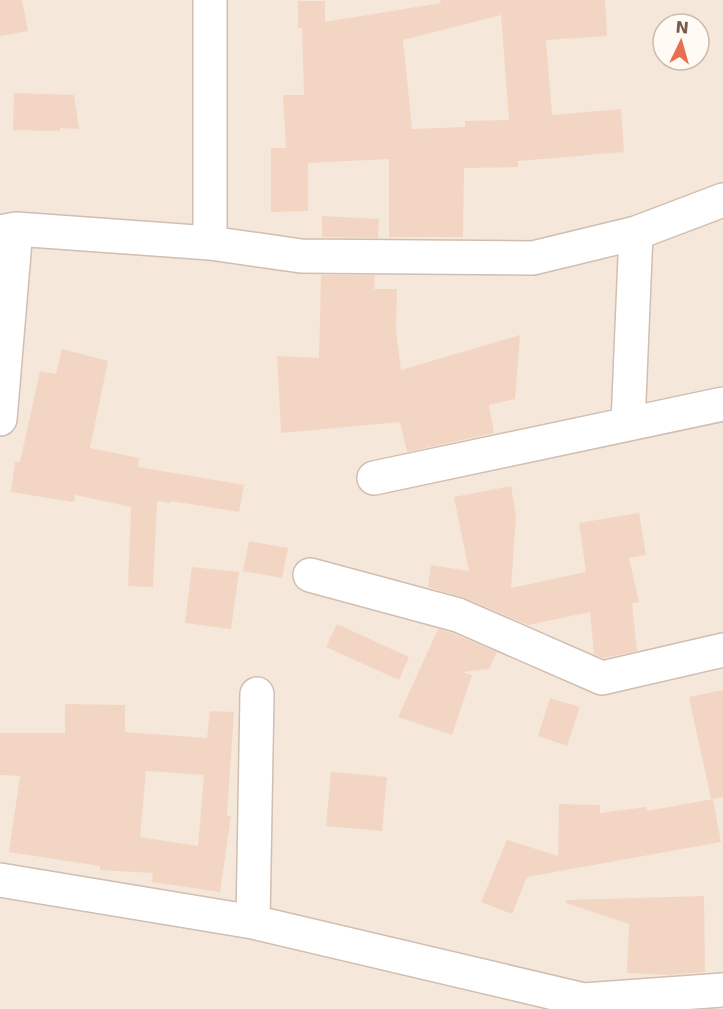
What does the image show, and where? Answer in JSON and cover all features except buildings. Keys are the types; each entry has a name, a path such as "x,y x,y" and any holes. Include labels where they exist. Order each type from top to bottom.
{"street":[{"path":"210,0 210,243"},
{"path":"0,419 8,230 210,243 301,256 533,258 636,233 723,200"},
{"path":"628,424 636,233"},
{"path":"374,478 723,404"},
{"path":"310,575 458,615 602,678 723,650"},
{"path":"254,922 257,694"},
{"path":"0,880 254,922 584,1000 723,990"}],"shaded area":[{"path":"0,0 723,0 723,1009 0,1009"}]}
